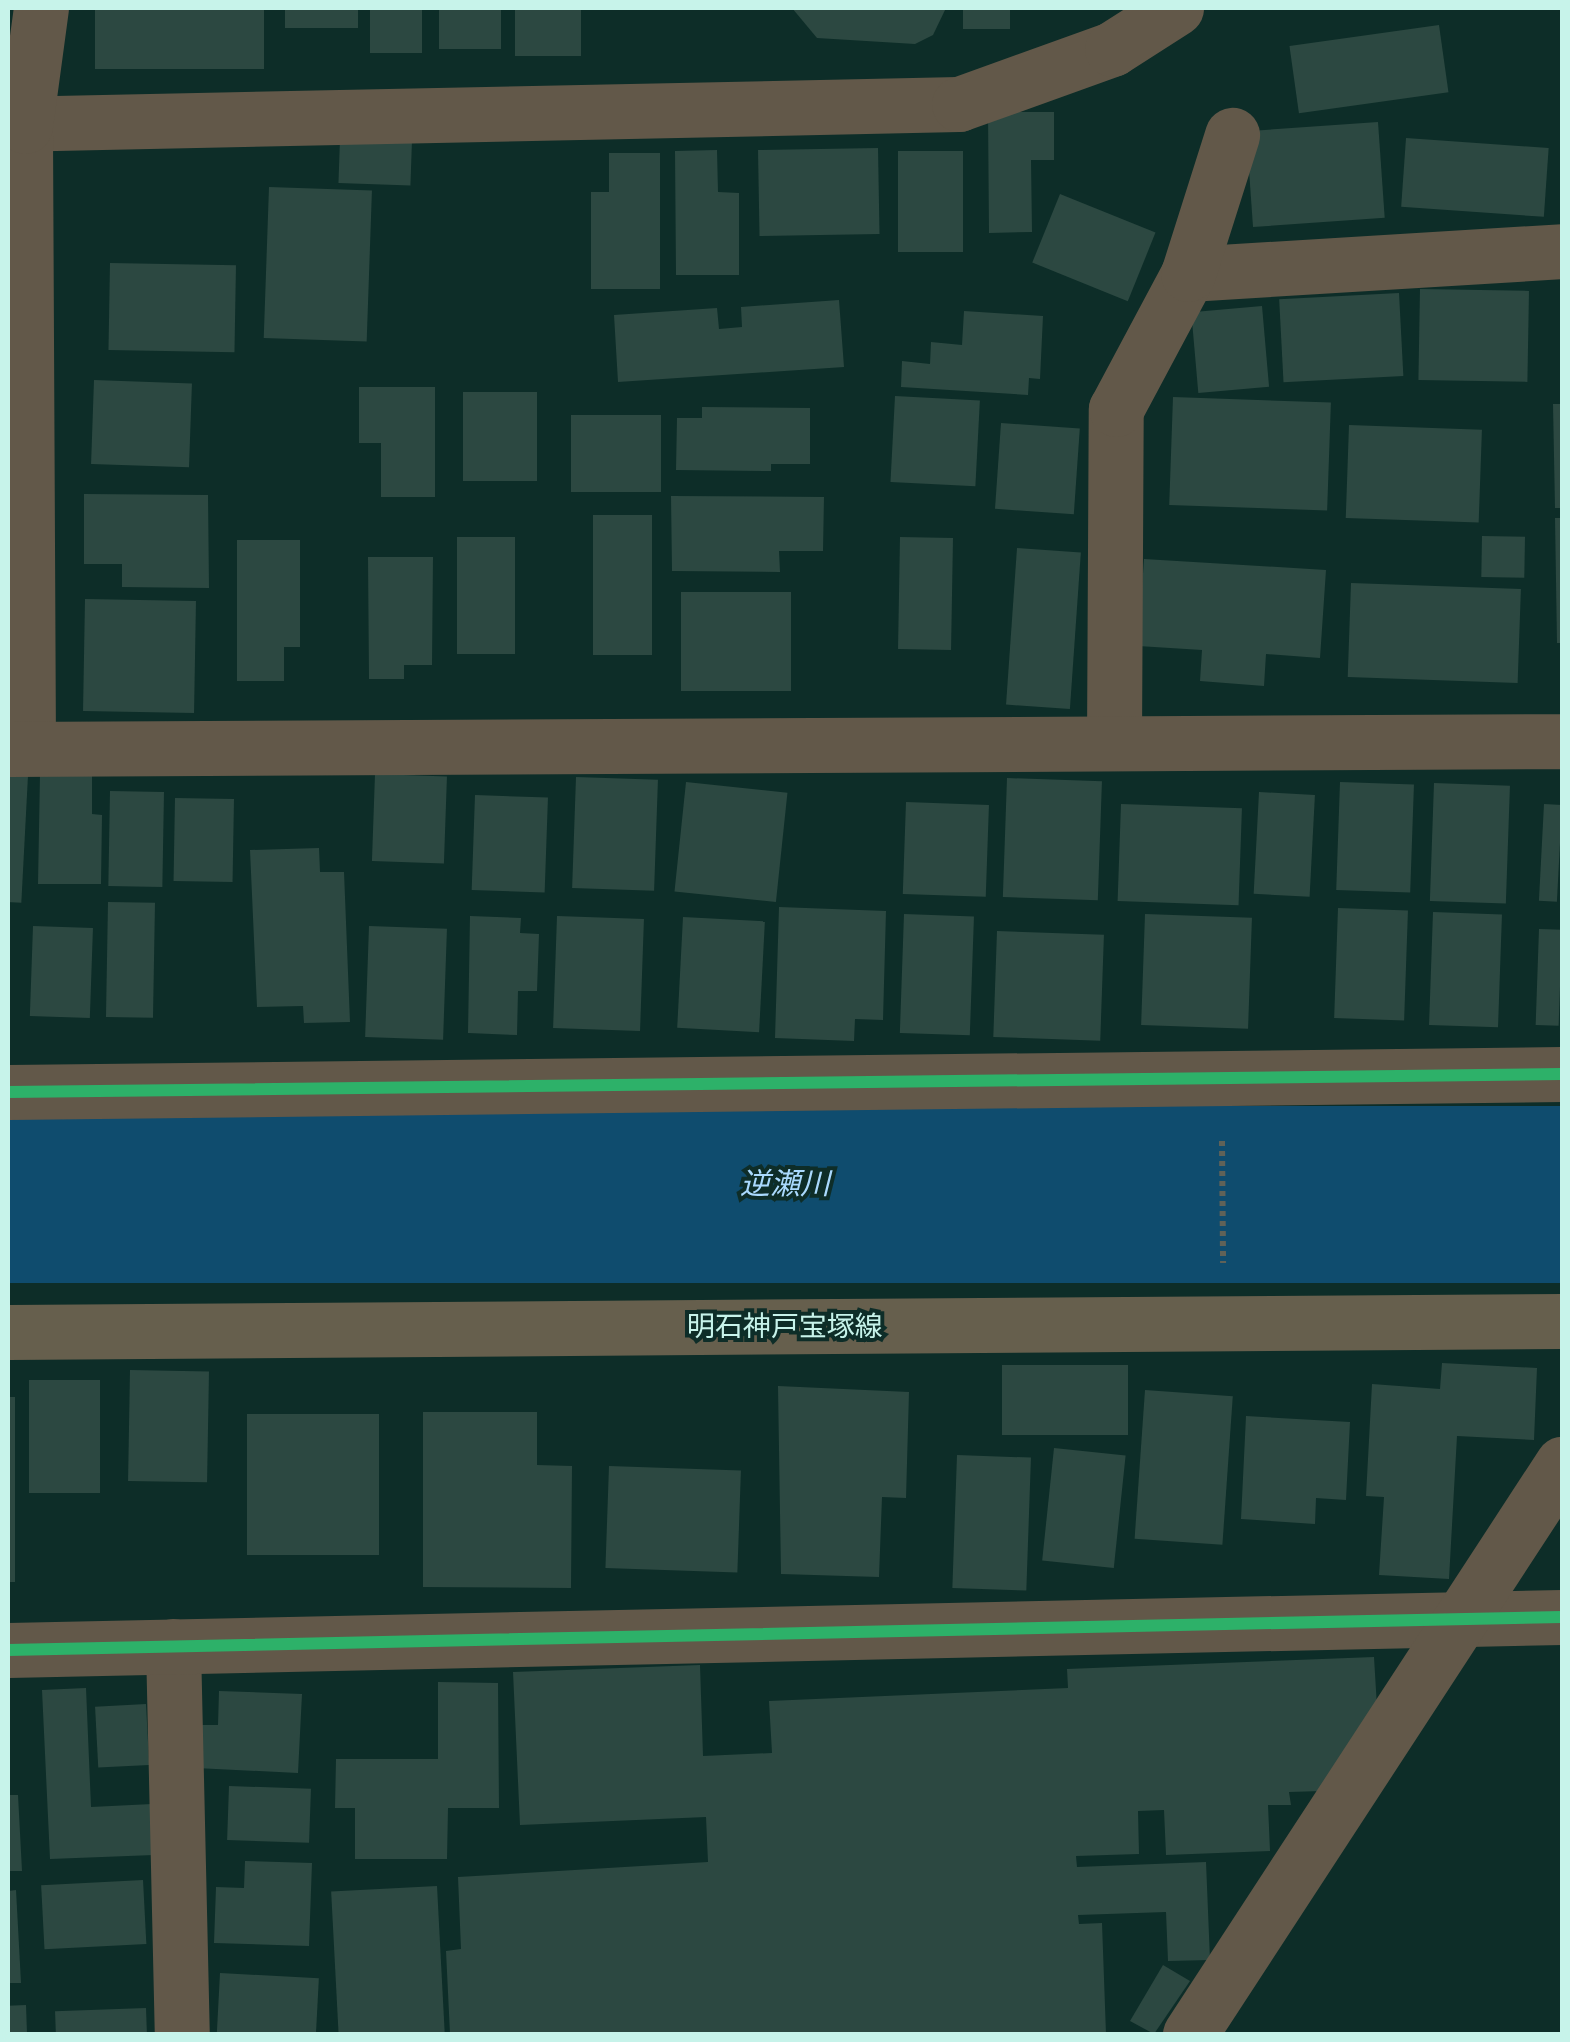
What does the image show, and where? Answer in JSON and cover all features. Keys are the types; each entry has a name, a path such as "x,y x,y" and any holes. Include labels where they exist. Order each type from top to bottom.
{"main road":[{"name":"明石神戸宝塚線","path":"8,1332 1562,1321"}],"street":[{"path":"41,8 16,125 18,748 1562,741"},
{"path":"16,125 959,104 1112,49 1176,8"},
{"path":"1114,741 1116,409 1188,274 1232,134"},
{"path":"1188,274 1562,251"},
{"path":"8,1092 1562,1074"},
{"path":"1190,2034 1562,1464"},
{"path":"8,1650 1562,1617"},
{"path":"172,1646 182,2034"}],"path":[{"path":"1222,1079 1222,1324"}],"water":[{"name":"逆瀬川","path":"8,1106 1562,1106 1562,1283 8,1283"}],"building":[{"path":"95,8 264,8 264,69 95,69"},
{"path":"285,8 358,8 358,28 285,28"},
{"path":"370,8 422,8 422,53 370,53"},
{"path":"439,8 501,8 501,49 439,49"},
{"path":"515,8 581,8 581,56 515,56"},
{"path":"792,8 946,8 933,35 915,44 817,38"},
{"path":"963,8 1010,8 1010,29 963,29"},
{"path":"1439,25 1448,92 1299,113 1289,46"},
{"path":"988,112 1054,112 1054,160 1031,160 1032,232 989,233"},
{"path":"1378,122 1385,218 1253,227 1246,131"},
{"path":"1406,138 1549,148 1544,217 1401,207"},
{"path":"340,139 412,142 410,185 338,183"},
{"path":"878,148 880,234 760,236 758,150"},
{"path":"717,150 718,192 739,193 739,275 676,275 675,151"},
{"path":"898,151 963,151 963,252 898,252"},
{"path":"609,153 660,153 660,289 591,289 591,192 609,192"},
{"path":"269,187 372,191 367,342 264,338"},
{"path":"1060,194 1155,233 1128,301 1032,263"},
{"path":"110,263 236,265 234,352 108,350"},
{"path":"1420,289 1529,291 1527,382 1418,380"},
{"path":"1399,293 1403,376 1284,382 1279,299"},
{"path":"839,300 844,367 618,382 614,315 717,308 719,329 742,327 741,307"},
{"path":"1262,306 1269,387 1198,393 1191,312"},
{"path":"964,311 1043,316 1040,379 1029,378 1028,395 901,387 902,361 930,364 931,342 962,345"},
{"path":"94,380 192,383 189,467 91,464"},
{"path":"359,387 435,387 435,497 381,497 381,443 359,443"},
{"path":"463,392 537,392 537,481 463,481"},
{"path":"895,396 980,400 975,486 890,482"},
{"path":"1173,397 1331,403 1327,510 1169,505"},
{"path":"1553,404 1562,404 1562,508 1555,508"},
{"path":"702,407 810,408 810,464 771,464 771,471 676,470 677,418 702,418"},
{"path":"571,415 661,415 661,492 571,492"},
{"path":"1001,423 1080,429 1074,514 995,509"},
{"path":"1349,425 1482,430 1479,523 1346,518"},
{"path":"84,494 208,495 209,588 122,587 122,564 84,564"},
{"path":"671,496 824,497 823,551 779,551 780,572 672,571"},
{"path":"593,515 652,515 652,655 593,655"},
{"path":"1555,518 1562,518 1562,643 1557,643"},
{"path":"1482,536 1525,537 1524,578 1481,577"},
{"path":"457,537 515,537 515,654 457,654"},
{"path":"900,537 953,538 951,650 898,649"},
{"path":"237,540 300,540 300,647 284,647 284,681 237,681"},
{"path":"1017,548 1081,552 1070,709 1006,705"},
{"path":"368,557 433,557 432,665 404,665 404,679 369,679"},
{"path":"1144,559 1326,570 1320,658 1266,654 1264,686 1200,681 1202,650 1138,646"},
{"path":"1351,583 1521,589 1518,683 1348,677"},
{"path":"681,592 791,592 791,691 681,691"},
{"path":"85,599 196,601 194,713 83,711"},
{"path":"40,774 92,776 92,814 102,815 101,884 38,884"},
{"path":"375,774 447,777 444,863 372,861"},
{"path":"8,775 28,776 21,903 8,902"},
{"path":"576,777 658,780 654,891 572,888"},
{"path":"1007,778 1102,781 1098,900 1003,897"},
{"path":"686,782 787,793 776,902 675,891"},
{"path":"1340,782 1414,785 1410,893 1336,890"},
{"path":"1434,783 1510,786 1506,904 1430,901"},
{"path":"110,791 164,792 162,887 108,886"},
{"path":"1259,792 1315,795 1310,897 1254,894"},
{"path":"475,795 548,798 545,892 472,890"},
{"path":"175,798 234,799 233,882 174,881"},
{"path":"906,802 989,805 986,897 903,894"},
{"path":"1121,804 1242,808 1239,905 1118,901"},
{"path":"1544,804 1562,805 1557,902 1539,901"},
{"path":"319,848 320,872 344,872 350,1022 304,1023 303,1006 257,1007 250,850"},
{"path":"108,902 155,903 153,1018 106,1017"},
{"path":"779,907 886,911 883,1020 855,1019 854,1041 775,1038"},
{"path":"1338,908 1408,910 1404,1020 1334,1018"},
{"path":"1433,912 1502,914 1498,1027 1429,1025"},
{"path":"904,914 974,916 970,1035 900,1033"},
{"path":"1145,914 1252,918 1248,1029 1141,1025"},
{"path":"470,916 521,918 520,933 539,934 537,991 518,991 517,1035 468,1033"},
{"path":"557,916 644,919 640,1031 553,1028"},
{"path":"683,917 765,921 759,1032 677,1028"},
{"path":"33,926 93,928 90,1018 30,1016"},
{"path":"369,926 447,929 443,1040 365,1037"},
{"path":"1539,929 1562,930 1559,1026 1536,1025"},
{"path":"997,931 1104,935 1100,1041 993,1037"},
{"path":"1442,1363 1537,1368 1534,1440 1457,1436 1449,1579 1379,1575 1384,1497 1366,1496 1372,1384 1440,1389"},
{"path":"1002,1365 1128,1365 1128,1435 1002,1435"},
{"path":"130,1370 209,1371 207,1482 128,1481"},
{"path":"29,1380 100,1380 100,1493 29,1493"},
{"path":"778,1386 909,1392 906,1498 882,1497 879,1577 781,1574"},
{"path":"1145,1390 1233,1396 1222,1545 1135,1539"},
{"path":"8,1397 15,1397 15,1582 8,1582"},
{"path":"423,1412 537,1412 537,1465 572,1466 571,1588 423,1587"},
{"path":"247,1414 379,1414 379,1555 247,1555"},
{"path":"1246,1416 1350,1422 1346,1500 1316,1498 1315,1524 1241,1519"},
{"path":"1054,1448 1126,1456 1114,1568 1042,1560"},
{"path":"957,1455 1031,1458 1026,1591 952,1588"},
{"path":"609,1466 741,1471 737,1573 605,1568"},
{"path":"1374,1657 1377,1707 1322,1791 1289,1792 1291,1805 1268,1805 1270,1851 1166,1855 1164,1810 1138,1811 1139,1854 1076,1856 1077,1867 1206,1862 1210,1960 1168,1961 1166,1912 1078,1915 1079,1924 1102,1923 1106,2034 450,2034 446,1951 461,1949 458,1877 708,1862 706,1817 520,1825 513,1672 700,1665 703,1756 772,1753 769,1701 1068,1688 1067,1669"},
{"path":"438,1682 498,1683 499,1808 448,1808 447,1859 355,1859 355,1808 335,1808 336,1759 438,1759"},
{"path":"86,1688 91,1807 152,1804 154,1855 50,1859 42,1690"},
{"path":"219,1691 302,1694 298,1773 196,1768 197,1725 218,1725"},
{"path":"146,1704 149,1765 98,1768 95,1707"},
{"path":"229,1786 311,1789 309,1843 227,1840"},
{"path":"8,1795 18,1795 22,1871 8,1871"},
{"path":"245,1861 312,1863 309,1946 214,1943 216,1887 244,1888"},
{"path":"143,1880 146,1944 44,1949 41,1885"},
{"path":"437,1886 445,2034 339,2034 331,1892"},
{"path":"16,1890 21,1983 8,1983 8,1891"},
{"path":"1163,1965 1190,1981 1154,2034 1130,2021"},
{"path":"220,1973 319,1978 316,2034 217,2034"},
{"path":"26,2005 27,2034 9,2034 8,2006"},
{"path":"146,2008 147,2034 56,2034 55,2011"}],"cycle path":[{"path":"8,1092 1562,1074"},
{"path":"8,1650 1562,1617"}]}
